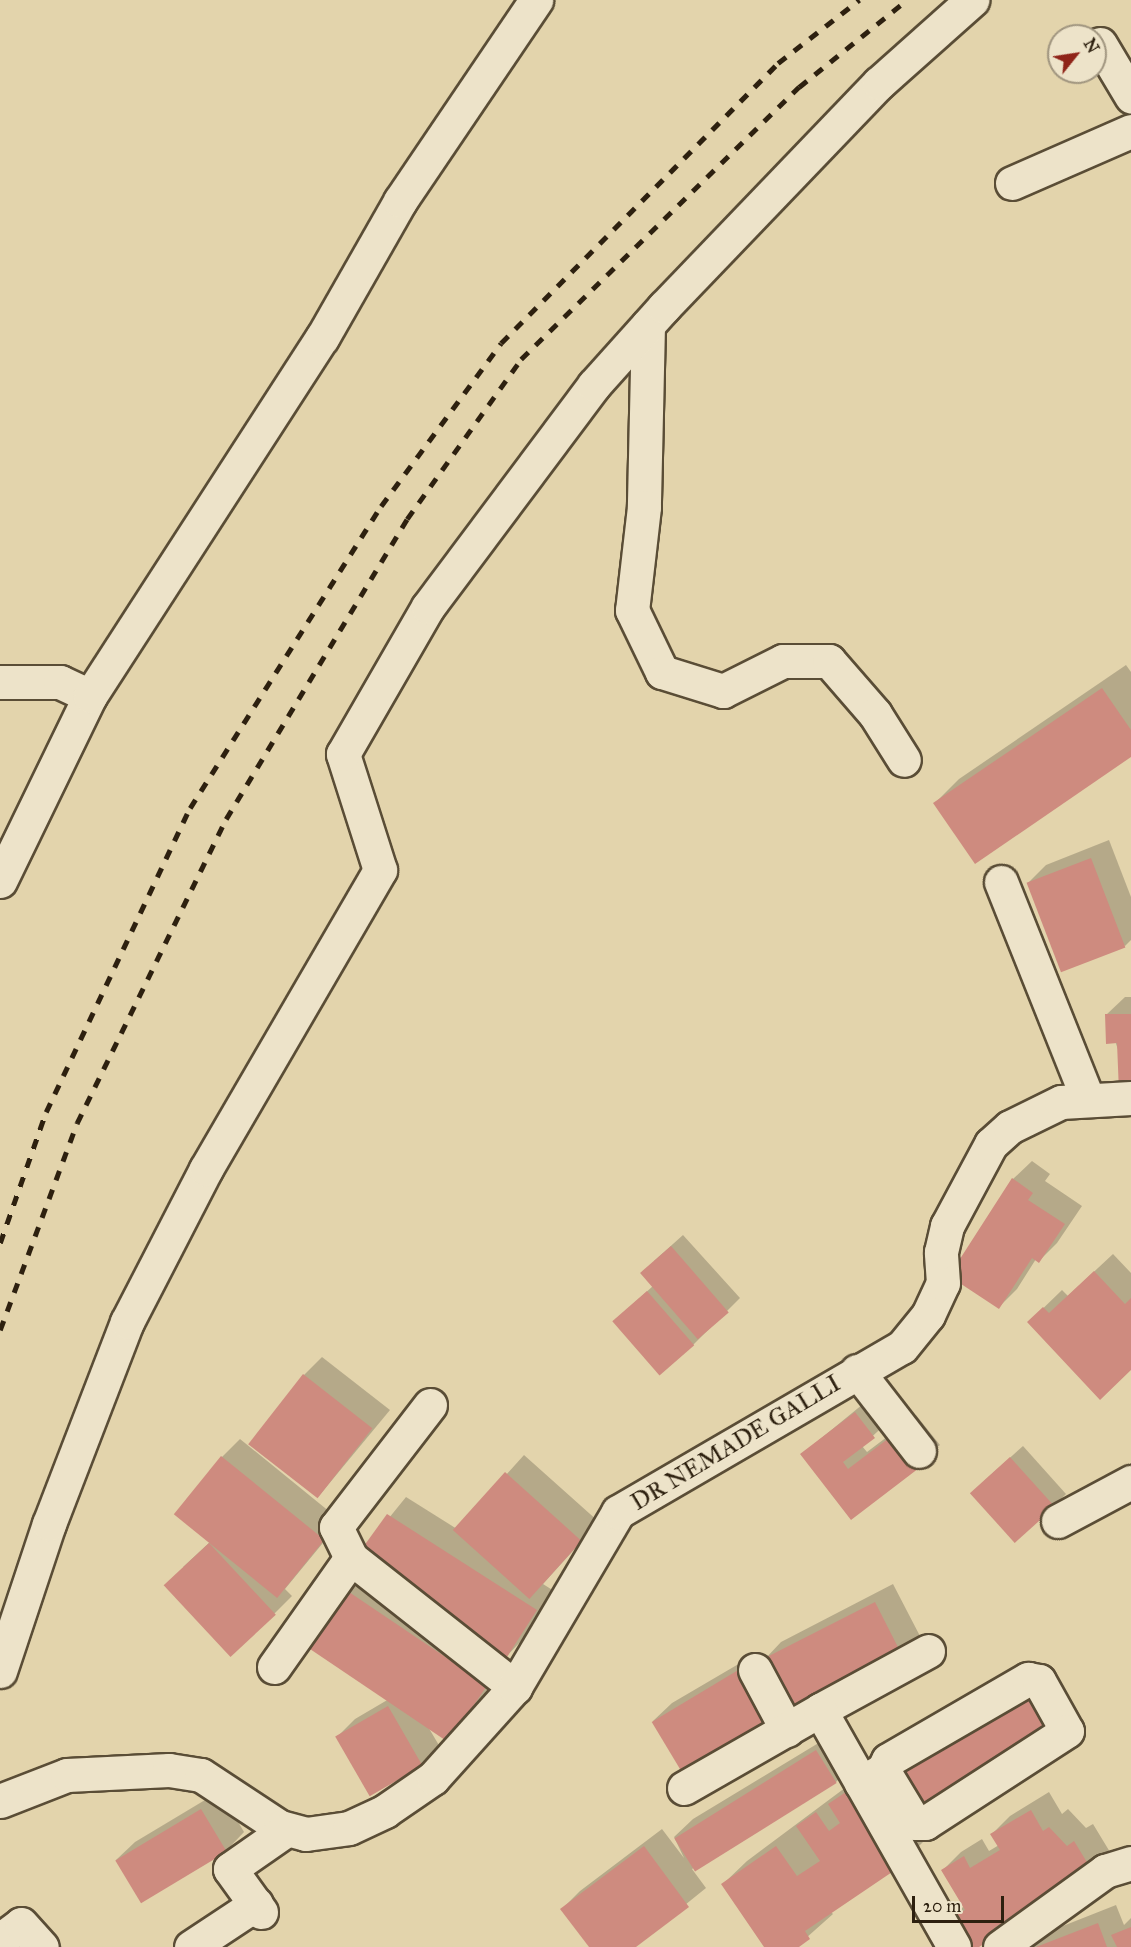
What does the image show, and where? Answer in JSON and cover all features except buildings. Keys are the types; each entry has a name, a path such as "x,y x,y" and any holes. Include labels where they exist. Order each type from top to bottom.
{"street":[{"path":"0,881 90,696 322,338 400,201 536,0"},
{"path":"0,1671 49,1524 127,1322 206,1169 380,870 343,754 428,607 594,385 879,83 972,0"},
{"path":"1107,56 1131,96"},
{"path":"1012,183 1131,131"},
{"path":"648,326 644,507 632,610 662,672 723,690 783,661 830,661 875,714 904,760"},
{"path":"0,682 60,682 90,696"},
{"path":"1001,882 1088,1099"},
{"name":"DR NEMADE GALLI","path":"0,1801 67,1775 185,1771 201,1775 283,1828 306,1834 349,1828 386,1811 433,1778 515,1687 618,1512 857,1371 902,1347 928,1315 943,1283 941,1252 947,1226 991,1144 1010,1127 1061,1102 1131,1098"},
{"path":"857,1371 919,1451"},
{"path":"430,1405 336,1527 351,1558 515,1687"},
{"path":"1058,1521 1131,1482"},
{"path":"274,1667 351,1558"},
{"path":"684,1788 928,1651"},
{"path":"755,1671 787,1730"},
{"path":"820,1710 872,1776 915,1822 925,1823 1067,1731 1039,1681 1028,1679 888,1760 872,1776"},
{"path":"872,1776 954,1947"},
{"path":"228,1859 283,1828"},
{"path":"191,1947 258,1908 231,1869 283,1828"},
{"path":"1000,1947 1105,1871 1131,1863"},
{"path":"0,1940 21,1924 42,1947"}],"railway":[{"path":"0,1243 46,1112 190,808 381,506 501,343 778,63 859,0"},
{"path":"0,1330 77,1123 226,819 407,519 521,359 799,87 907,0"}]}
